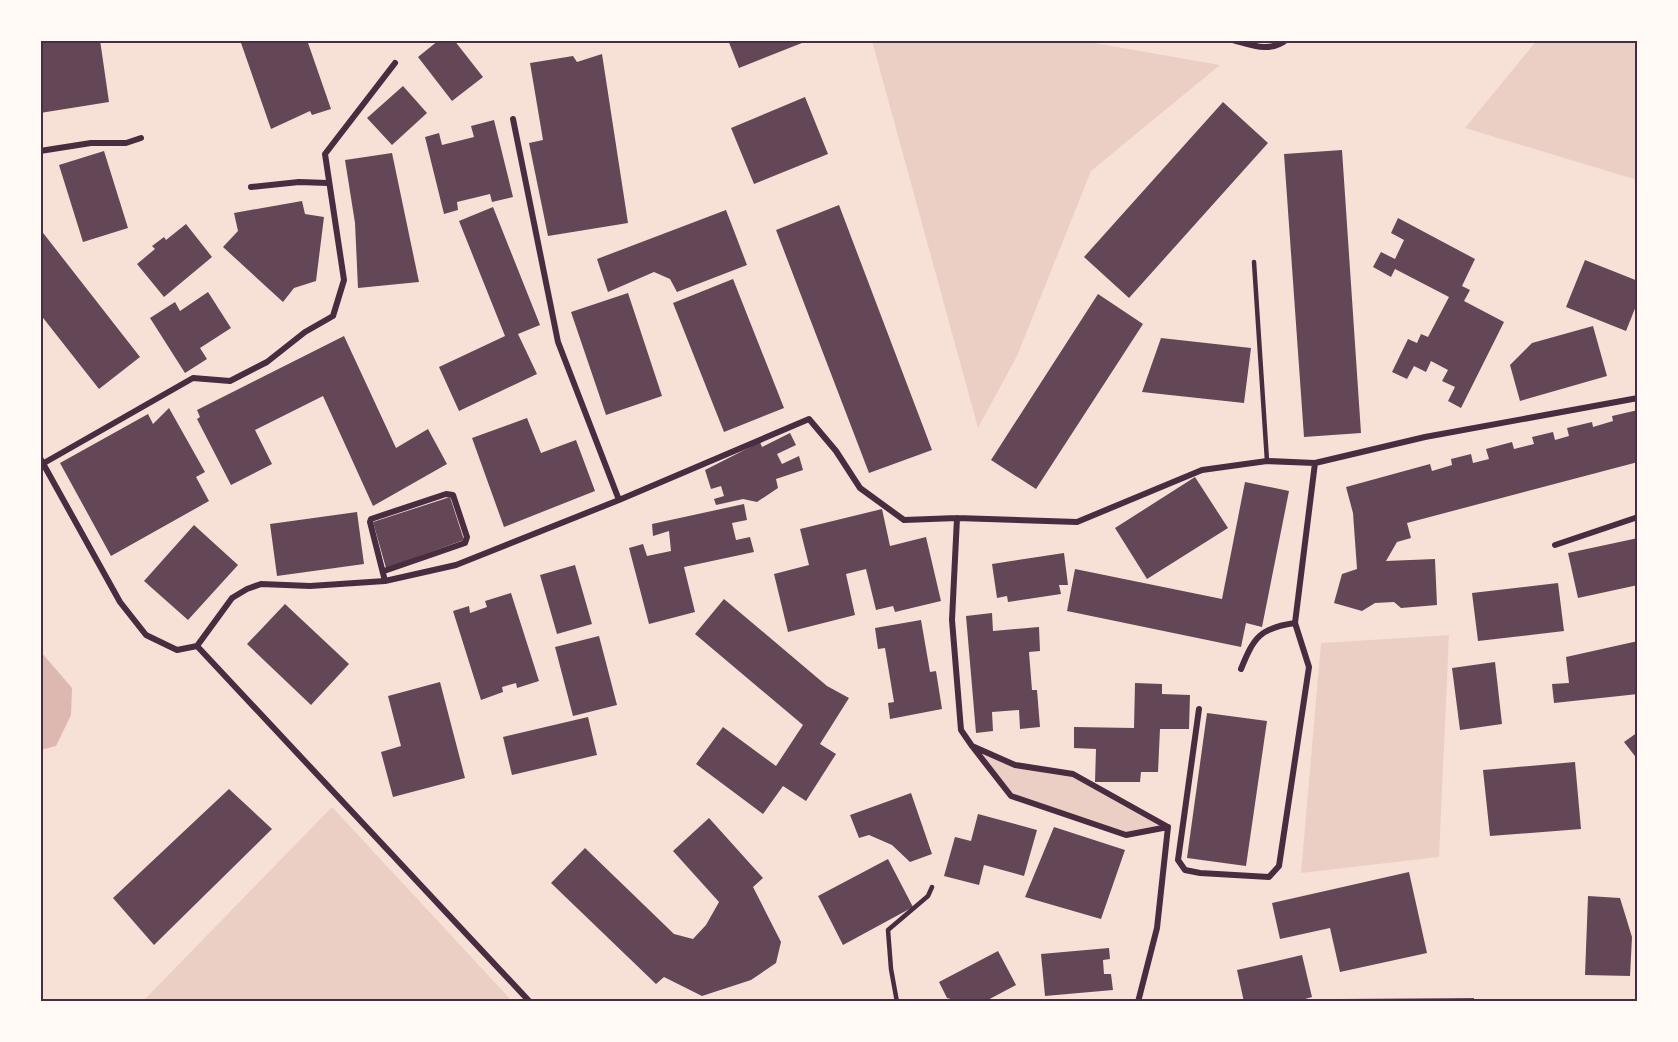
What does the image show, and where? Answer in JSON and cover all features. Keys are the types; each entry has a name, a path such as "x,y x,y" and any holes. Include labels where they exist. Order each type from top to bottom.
{"street":[{"path":"1233,40 1265,48 1276,47 1286,40"},
{"path":"395,63 325,154 344,280 333,316 305,332 267,362 230,381 193,378 42,460 120,602 147,635 177,650 197,646 232,598 247,588 261,584 310,586 385,581 456,565 619,500 808,419 836,451 860,488 904,520 957,518 1077,522 1202,470 1267,461 1315,463 1425,437 1638,398"},
{"path":"513,119 558,342 619,500"},
{"path":"40,151 92,143 126,143 141,138"},
{"path":"251,187 299,182 328,183"},
{"path":"1199,709 1178,860 1185,870 1200,873 1269,877 1279,866 1309,667 1295,623 1315,463"},
{"path":"384,572 465,543 467,537 453,495 446,494 371,519 385,581"},
{"path":"1555,545 1638,517"},
{"path":"957,518 952,620 961,730 1011,796 1126,835 1168,827"},
{"path":"1241,669 1253,641 1273,626 1295,623"},
{"path":"197,646 530,1002"},
{"path":"972,746 1015,765 1073,774 1168,827"},
{"path":"1138,1002 1157,928 1168,827"}],"lane":[{"path":"1254,262 1267,461"},
{"path":"897,1002 891,969 888,930 928,896 932,887"}],"shaded area":[{"path":"1537,40 1637,41 1637,180 1465,128"},
{"path":"872,41 1083,41 1220,65 1091,171 1017,356 978,428"},
{"path":"1449,635 1439,857 1301,873 1321,643"},
{"path":"41,652 72,688 71,715 56,746 41,750"},
{"path":"972,746 1015,765 1073,774 1168,827 1126,835 1011,796"},
{"path":"332,807 512,1001 143,1001"}],"building":[{"path":"40,40 100,40 109,102 40,113"},
{"path":"240,40 307,40 331,109 312,115 310,111 271,129"},
{"path":"439,40 454,40 483,77 452,101 418,57"},
{"path":"728,40 807,40 807,41 739,68"},
{"path":"602,54 628,223 548,236 529,143 543,140 530,63 573,56 577,62"},
{"path":"403,86 427,113 392,145 367,118"},
{"path":"805,97 828,154 754,184 731,128"},
{"path":"1223,102 1268,143 1129,298 1084,257"},
{"path":"494,120 513,197 492,202 490,194 457,202 458,210 444,214 425,137 439,133 442,145 474,137 471,126"},
{"path":"1342,150 1361,433 1304,437 1284,154"},
{"path":"104,151 128,228 83,242 59,165"},
{"path":"392,153 419,282 358,288 355,223 345,160"},
{"path":"302,201 305,214 324,217 316,281 294,288 283,302 223,247 238,231 234,213"},
{"path":"839,205 932,450 869,473 776,230"},
{"path":"493,207 540,325 518,334 537,374 459,411 439,367 505,336 459,221"},
{"path":"726,210 747,265 677,292 670,279 654,272 608,292 597,259"},
{"path":"1398,218 1475,259 1462,286 1470,290 1464,301 1504,322 1461,408 1448,401 1455,387 1442,381 1448,370 1431,361 1426,372 1414,366 1407,379 1392,372 1408,339 1417,343 1421,334 1428,337 1449,297 1395,269 1391,277 1373,267 1381,252 1395,259 1404,240 1391,233"},
{"path":"186,224 212,257 164,297 137,264 155,249 152,246 164,237 166,240"},
{"path":"40,229 140,357 99,389 40,314"},
{"path":"1585,260 1638,281 1638,301 1626,331 1566,307"},
{"path":"733,279 784,408 724,432 673,303"},
{"path":"208,292 231,328 200,348 207,359 185,373 150,318 175,302 180,311"},
{"path":"628,293 662,396 606,415 571,312"},
{"path":"1098,294 1143,324 1036,489 991,460"},
{"path":"1593,326 1607,376 1520,401 1510,365 1532,343"},
{"path":"344,336 396,448 428,429 447,464 373,506 323,396 255,430 272,464 231,485 197,419 200,417 197,410"},
{"path":"1161,338 1251,348 1244,403 1142,392"},
{"path":"169,408 205,472 196,477 209,501 111,556 60,463 148,414 153,424"},
{"path":"1638,410 1638,462 1407,523 1411,538 1397,542 1386,561 1435,559 1437,605 1401,608 1394,602 1375,603 1362,611 1334,603 1342,574 1357,569 1353,513 1346,487 1430,464 1432,471 1452,465 1451,459 1471,454 1473,463 1489,459 1486,449 1512,442 1514,449 1534,444 1532,437 1553,432 1555,440 1569,436 1567,428 1592,422 1593,427 1613,421 1612,416"},
{"path":"527,418 541,453 576,440 595,491 504,527 472,438"},
{"path":"790,433 796,445 777,454 782,464 799,456 803,470 776,479 778,488 757,502 743,499 716,505 714,499 724,496 721,486 711,489 705,470 760,442 762,447"},
{"path":"1195,477 1228,528 1147,579 1115,528"},
{"path":"1245,482 1289,491 1262,627 1246,623 1241,647 1067,611 1075,569 1222,599"},
{"path":"450,497 464,540 386,568 373,522"},
{"path":"744,504 747,520 732,523 736,540 750,537 754,552 684,567 695,612 649,624 629,548 643,544 647,556 671,551 669,531 653,536 652,524"},
{"path":"882,509 890,546 926,537 941,601 895,612 893,606 876,610 866,569 846,574 855,615 788,632 774,574 809,565 800,529"},
{"path":"357,512 364,564 277,576 270,524"},
{"path":"194,525 238,565 188,620 144,581"},
{"path":"1638,538 1638,585 1578,598 1568,553"},
{"path":"1064,553 1068,585 1059,585 1061,594 1008,602 1007,596 997,598 992,564"},
{"path":"575,565 592,624 557,634 540,575"},
{"path":"1558,583 1564,631 1478,641 1472,593"},
{"path":"511,593 539,681 517,688 516,683 502,687 503,692 481,700 453,611 469,606 470,613 487,607 485,601"},
{"path":"724,599 827,686 849,698 820,744 836,754 806,801 783,786 763,814 696,764 723,727 776,766 803,725 695,634"},
{"path":"285,604 349,664 311,705 247,644"},
{"path":"992,613 993,631 1039,627 1040,651 1029,652 1032,690 1037,690 1040,727 1020,729 1019,710 992,712 993,731 976,733 966,616"},
{"path":"921,620 930,672 936,671 942,709 890,719 888,703 894,702 885,648 878,649 875,628"},
{"path":"599,636 617,705 573,716 555,647"},
{"path":"1638,641 1638,694 1554,703 1552,684 1569,683 1566,657"},
{"path":"1495,662 1502,724 1460,730 1452,668"},
{"path":"440,682 465,778 393,797 381,752 401,746 388,696"},
{"path":"1135,683 1162,684 1162,694 1190,695 1189,729 1160,729 1158,772 1141,772 1140,782 1095,782 1096,749 1074,748 1074,727 1134,728"},
{"path":"1207,713 1267,721 1246,866 1187,858"},
{"path":"588,717 597,755 512,775 503,737"},
{"path":"1638,732 1638,760 1624,742"},
{"path":"1575,762 1581,829 1490,836 1483,770"},
{"path":"229,789 272,829 154,945 113,898"},
{"path":"911,793 932,854 910,862 892,845 869,835 859,838 850,815"},
{"path":"978,814 1037,830 1024,876 984,865 979,885 944,876 955,837 971,841"},
{"path":"709,818 763,878 753,887 781,942 776,963 751,980 702,996 664,977 656,984 551,883 585,848 674,934 693,939 706,925 719,902 673,851"},
{"path":"1054,827 1125,850 1101,919 1025,897"},
{"path":"888,859 913,907 843,945 818,896"},
{"path":"1409,872 1427,953 1340,972 1330,928 1280,939 1272,903"},
{"path":"1588,896 1620,898 1632,937 1630,976 1585,975"},
{"path":"1109,948 1110,959 1103,960 1104,974 1111,974 1113,990 1045,996 1041,954"},
{"path":"998,951 1016,985 984,1002 962,1002 947,998 939,982"},
{"path":"1302,955 1312,997 1295,1002 1244,1002 1237,970"},
{"path":"1474,998 1474,1002 1339,1002 1339,999"}]}
